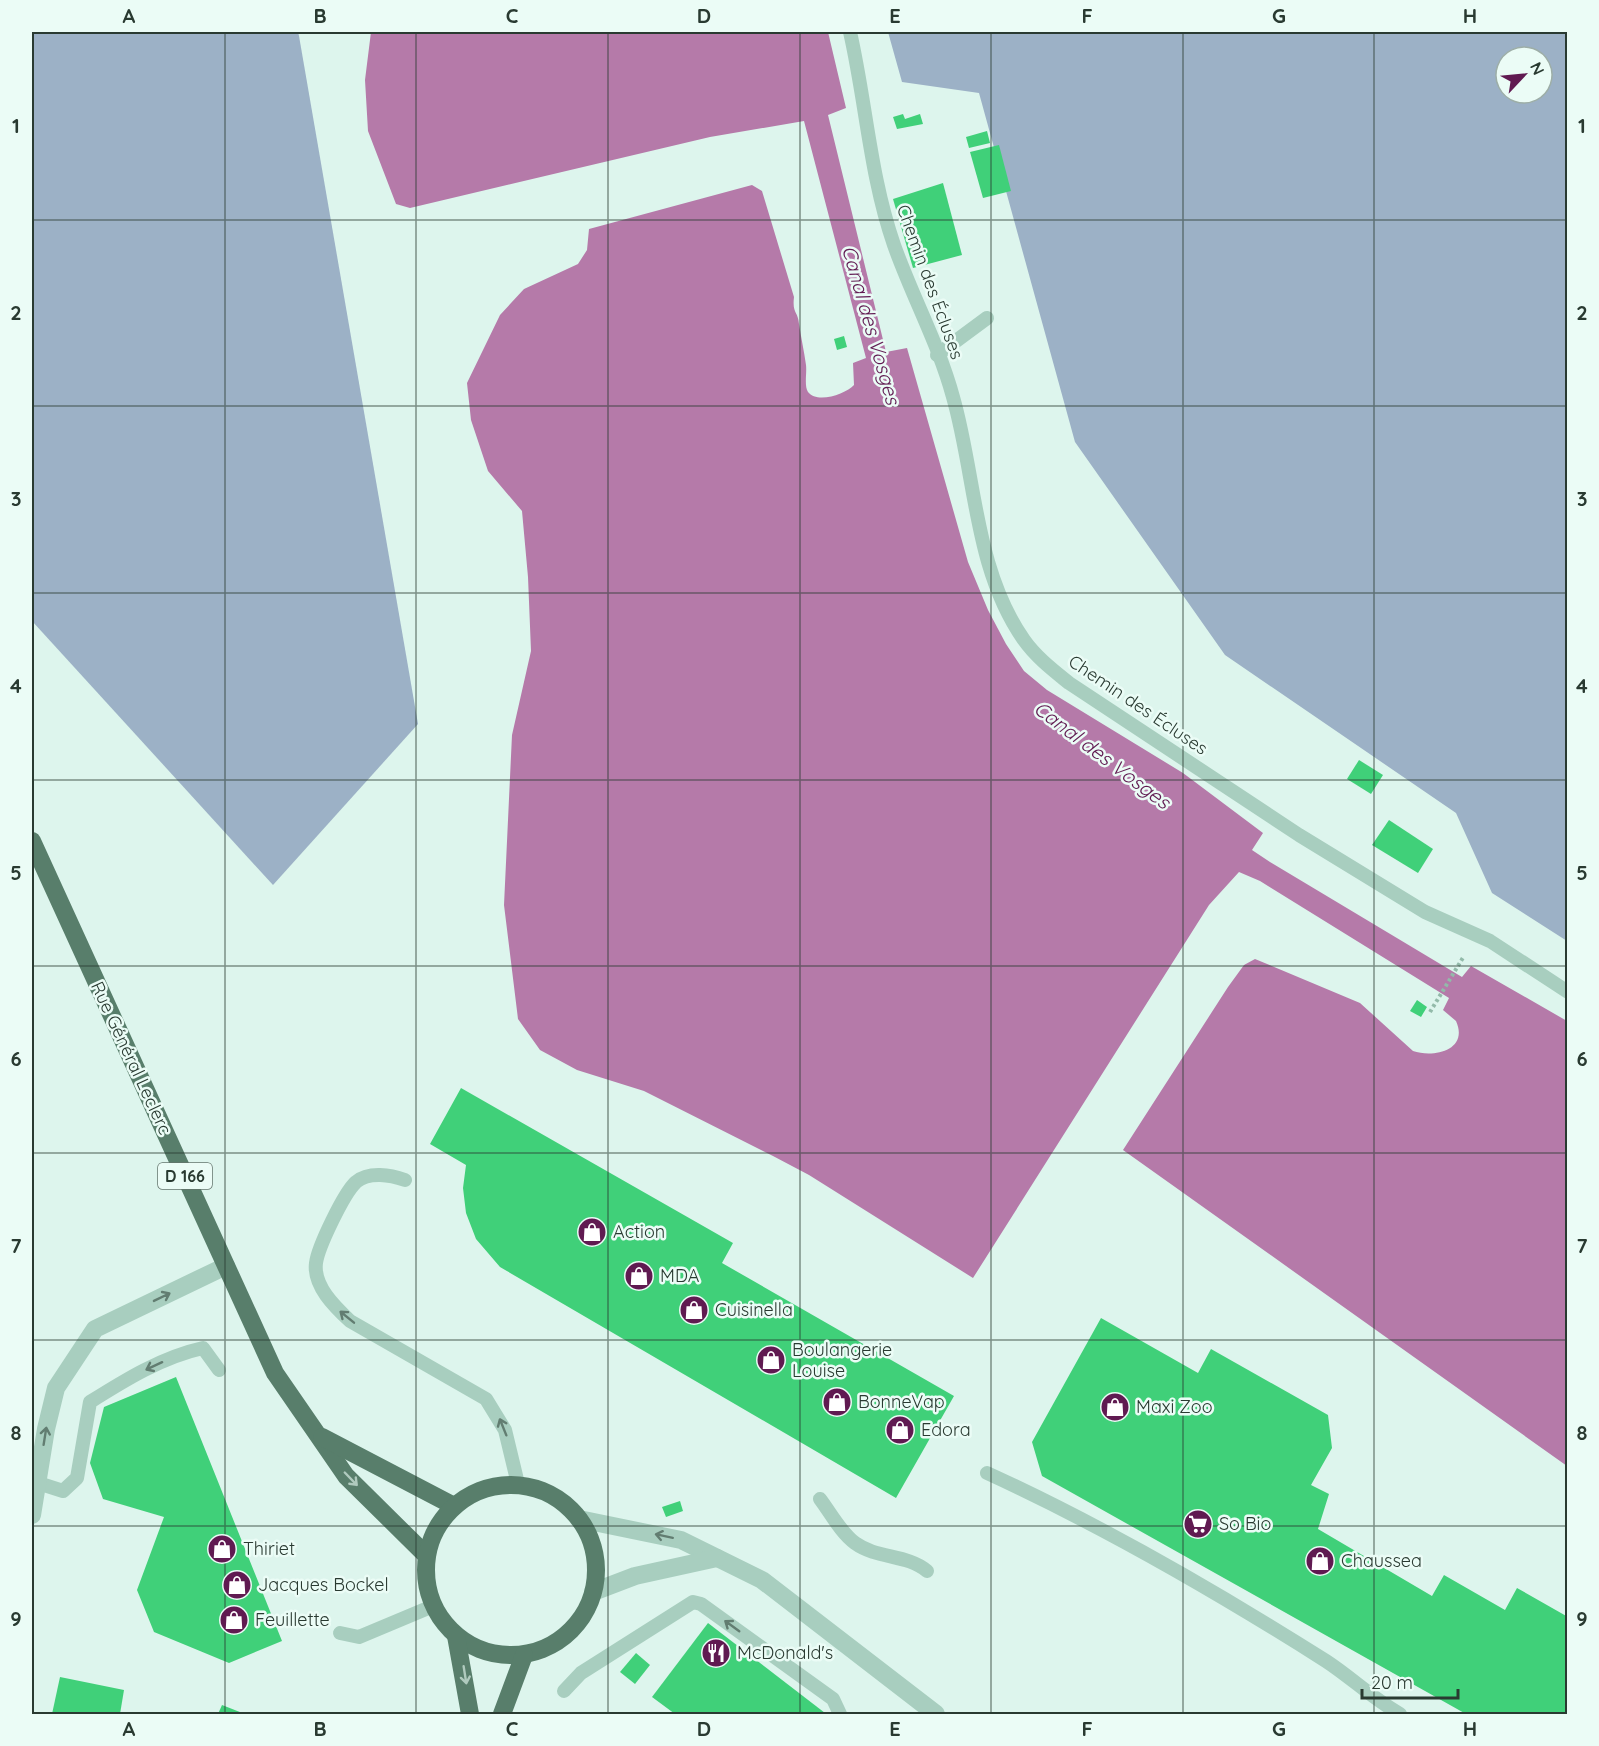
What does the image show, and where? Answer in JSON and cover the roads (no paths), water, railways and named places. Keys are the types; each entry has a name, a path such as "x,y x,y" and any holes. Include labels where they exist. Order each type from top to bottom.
{"main road":[{"name":"Rue Général Leclerc","path":"32,841 275,1373 346,1476 426,1555"},
{"name":"Rue Général Leclerc","path":"315,1433 454,1506"},
{"path":"518,1484 559,1499 579,1519 591,1541 596,1567 593,1592 584,1615 568,1634 547,1647 524,1655 500,1655 477,1649 456,1636 443,1623 433,1606 426,1581 426,1555 436,1528 454,1506 477,1491 518,1484"},
{"path":"456,1636 470,1714"},
{"path":"502,1714 524,1655"}],"street":[{"path":"32,1515 46,1429 56,1388 96,1329 226,1266"},
{"path":"579,1519 681,1540 762,1580 936,1714"},
{"path":"593,1592 635,1576 717,1558"}],"lane":[{"name":"Chemin des Écluses","path":"850,32 879,196 894,245 953,396 986,555 1004,604 1024,640 1045,663 1069,683 1299,834 1425,912 1490,940 1568,992"},
{"path":"937,354 987,318"},
{"path":"405,1180 392,1176 371,1175 357,1182 327,1228 315,1264 321,1284 332,1304 350,1321 486,1399 505,1430 518,1484"},
{"path":"38,1483 63,1491 76,1478 90,1402 124,1380 183,1352 203,1348 219,1370"},
{"path":"987,1473 1056,1505 1189,1578 1329,1663 1376,1701 1400,1714"},
{"path":"820,1499 854,1542 877,1554 917,1563 927,1571"},
{"path":"564,1690 581,1673 693,1602 701,1604 833,1699 840,1714"},
{"path":"340,1633 359,1637 433,1606"},
{"path":"1370,1714 1376,1701"}],"water":[{"name":"Canal des Vosges","path":"371,32 828,32 846,108 828,115 886,352 907,348 968,562 988,610 1024,671 1047,690 1183,773 1263,833 1252,850 1270,862 1462,977 1471,966 1567,1021 1567,1466 1123,1150 1228,987 1244,965 1255,959 1360,1003 1413,1051 1430,1053 1447,1050 1458,1039 1459,1031 1456,1021 1443,1010 1449,998 1260,881 1239,872 1209,905 973,1278 809,1175 773,1156 644,1091 577,1070 540,1050 518,1019 504,905 512,735 531,651 522,511 488,471 471,420 467,383 500,315 524,289 578,264 587,250 589,229 752,185 762,191 794,297 806,365 808,392 812,396 824,397 845,392 854,385 853,363 866,358 804,121 710,137 410,208 396,204 368,131 365,80"}],"place":[{"name":"Action","path":"592,1232"},
{"name":"MDA","path":"639,1276"},
{"name":"Cuisinella","path":"694,1310"},
{"name":"Boulangerie Louise","path":"771,1360"},
{"name":"BonneVap","path":"837,1402"},
{"name":"Maxi Zoo","path":"1115,1407"},
{"name":"Edora","path":"900,1430"},
{"name":"So Bio","path":"1198,1524"},
{"name":"Thiriet","path":"222,1549"},
{"name":"Chaussea","path":"1320,1561"},
{"name":"Jacques Bockel","path":"237,1585"},
{"name":"Feuillette","path":"234,1620"},
{"name":"McDonald's","path":"716,1653"}]}
